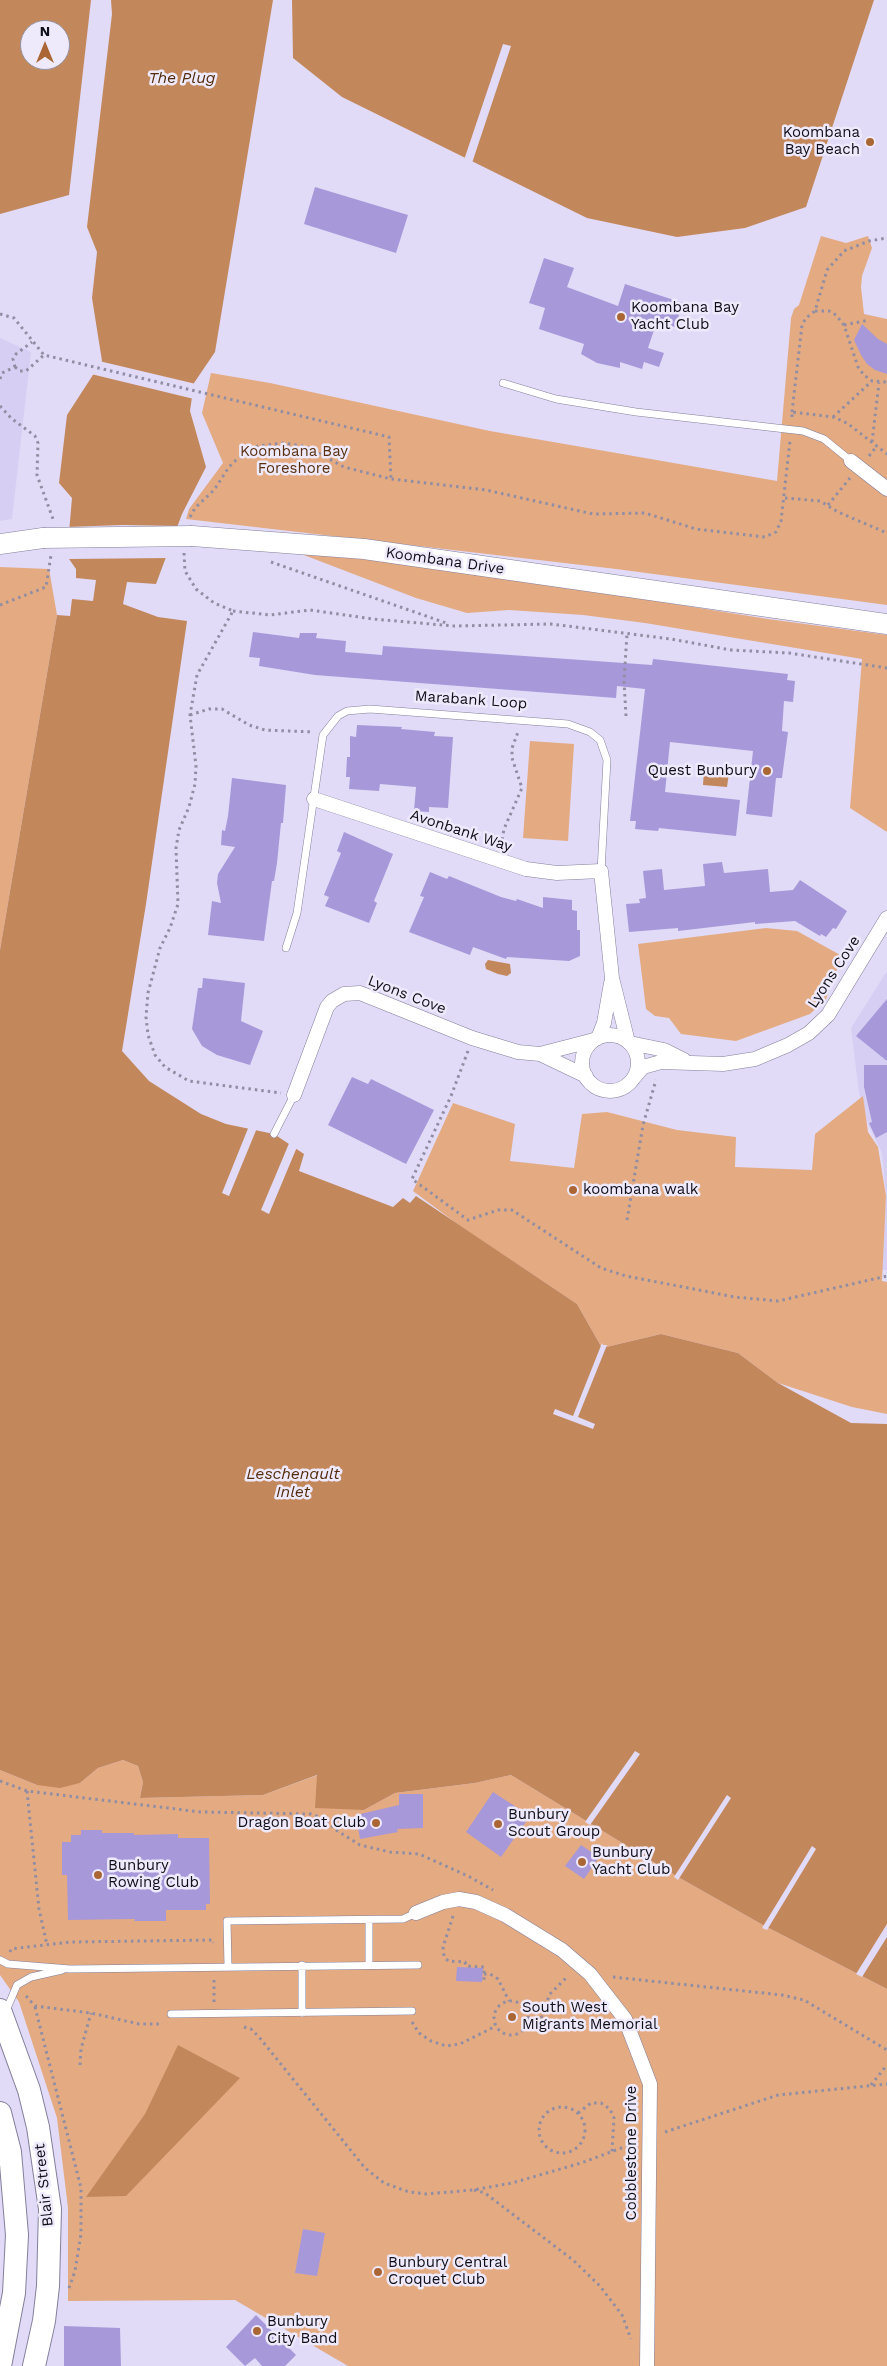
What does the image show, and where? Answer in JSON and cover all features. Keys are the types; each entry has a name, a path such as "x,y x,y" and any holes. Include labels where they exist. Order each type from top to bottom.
{"main road":[{"name":"Koombana Drive","path":"0,544 49,538 188,537 364,549 887,624"},
{"name":"Blair Street","path":"2,2014 29,2090 38,2126 50,2209 48,2286 34,2366"},
{"name":"Blair Street","path":"0,2113 10,2152 17,2235 14,2293 0,2366"}],"street":[{"path":"851,461 887,489"},
{"name":"Avonbank Way","path":"314,799 498,861 541,872 601,871"},
{"name":"Marabank Loop","path":"601,871 612,978 629,1042"},
{"name":"Lyons Cove","path":"632,1080 643,1067 661,1062 687,1061 723,1064 755,1059 788,1045 808,1032 828,1015 883,934 887,918"},
{"name":"Marabank Loop","path":"596,1039 604,1024 612,978"},
{"name":"Lyons Cove","path":"294,1095 327,1007 332,1001 344,994 360,993 500,1048 540,1054 586,1076"},
{"path":"616,1036 629,1042 637,1057 636,1073 632,1080 617,1090 608,1090 592,1083 586,1076 582,1061 588,1046 596,1039 616,1036"},
{"name":"Lyons Cove","path":"540,1054 596,1039"},
{"name":"Lyons Cove","path":"629,1042 664,1050 687,1061"},
{"name":"Cobblestone Drive","path":"416,1913 443,1902 459,1899 476,1902 505,1914 562,1950 580,1965 590,1974 625,2019 650,2084 647,2366"}],"lane":[{"path":"503,382 556,399 618,410 804,431 824,439 851,461"},
{"name":"Marabank Loop","path":"323,734 338,716 361,709 580,727 600,740 607,760 608,771 601,871"},
{"path":"286,948 297,913 323,734"},
{"path":"274,1134 294,1095"},
{"path":"228,1966 227,1922 403,1919 416,1913"},
{"path":"369,1920 369,1965"},
{"path":"0,1960 8,1964 70,1969 418,1965"},
{"path":"302,1966 302,2012"},
{"path":"2,2014 17,1985 31,1977 70,1969"},
{"path":"171,2014 412,2011"}],"path":[{"path":"792,412 802,325 806,318 815,311 827,270 844,251 869,241 887,238"},
{"path":"815,311 829,311 836,315 844,325 858,367 872,381 887,382"},
{"path":"0,314 14,318 44,355 389,437 392,479"},
{"path":"844,325 869,320"},
{"path":"32,342 16,354 13,359 15,367 20,371 26,371 44,355"},
{"path":"0,379 2,373 15,367"},
{"path":"833,417 872,381"},
{"path":"872,442 879,382"},
{"path":"0,406 11,418 29,430 38,443 37,475 49,538 46,587 0,605"},
{"path":"887,533 838,512 820,501 785,498 781,521 776,532 765,537 696,529 645,514 593,514 486,490 392,479 344,467 307,447 284,443 271,444 248,451 229,467 214,490 195,508 188,537 185,571 196,589 214,603 233,611 270,615 310,610 373,619 454,626 551,624 731,650 789,653 887,668"},
{"path":"267,560 454,626"},
{"path":"233,611 197,675 190,715 196,766 195,784 189,807 179,830 176,848 178,904 170,928 160,948 148,993 146,1018 148,1035 156,1056 165,1067 189,1081 294,1095"},
{"path":"626,716 624,682 628,634"},
{"path":"190,715 209,709 222,709 249,725 265,730 280,732 305,730 323,734"},
{"path":"498,861 504,829 522,788 512,758 512,748 522,721"},
{"path":"472,1038 451,1096 412,1179 468,1220 498,1210 512,1210 601,1268 626,1276 735,1297 778,1301 887,1276"},
{"path":"627,1220 643,1125 656,1079"},
{"path":"27,1792 39,1909 47,1945"},
{"path":"468,1876 443,1947 444,1956 448,1961 465,1962 466,1966 484,1967 484,1983"},
{"path":"528,2019 538,2019 543,2016 550,1995 580,1965"},
{"path":"484,1974 490,1974 498,1979 510,2001 523,2006 528,2019 526,2026 518,2034 507,2034 496,2026 495,2012 502,2004 510,2001"},
{"path":"412,2011 412,2022 418,2033 431,2042 446,2046 460,2044 496,2026"},
{"path":"80,2065 81,2049 91,2012 139,2024 167,2024"},
{"path":"240,2025 251,2029 258,2037 365,2168 384,2183 409,2192 426,2194 473,2190 547,2174 778,2096 887,2084"},
{"path":"870,2086 887,2065"},
{"path":"578,2113 591,2103 601,2103 610,2109 614,2118 612,2152"},
{"path":"558,2107 566,2107 578,2113 584,2122 585,2130 580,2145 568,2153 560,2153 546,2148 541,2142 538,2127 545,2114 558,2107"},
{"path":"473,2190 485,2193 508,2210 572,2260 600,2286 622,2315 634,2347"}],"shaded area":[{"path":"0,338 31,352 12,519 0,521"},
{"path":"887,971 887,1270 882,1270 886,1196 882,1153 868,1124 859,1093 851,1028"}],"green space":[{"name":"Koombana Bay Foreshore","path":"821,236 846,243 868,236 872,248 862,276 861,287 864,314 887,319 887,605 616,569 186,519 189,509 223,463 202,413 211,373 270,383 490,431 777,481 791,318 794,309 799,305"},
{"path":"296,552 369,555 768,619 887,635 887,832 850,808 862,659 645,623 583,615 509,610 467,613 416,598"},
{"path":"0,567 49,569 57,615 0,950"},
{"path":"530,741 574,744 568,841 523,838"},
{"path":"766,928 797,931 842,956 826,999 810,1014 736,1041 681,1034 669,1018 655,1016 646,1009 638,944"},
{"path":"863,1096 868,1132 878,1147 886,1196 882,1281 887,1282 887,1414 852,1407 778,1383 738,1353 661,1334 602,1348 577,1304 460,1226 413,1191 453,1103 515,1124 510,1161 574,1168 582,1114 607,1112 677,1130 736,1137 735,1167 812,1170 815,1134"},
{"path":"123,1760 138,1766 143,1782 140,1798 263,1795 318,1775 364,1810 395,1793 475,1783 511,1775 678,1877 763,1925 887,1989 887,2366 348,2366 235,2300 68,2301 68,2208 57,2118 19,2002 0,1975 0,1770 37,1785 80,1783 98,1768"}],"water":[{"path":"0,0 91,0 69,195 0,214"},
{"name":"Leschenault Inlet","path":"111,0 273,0 215,352 194,383 190,411 206,467 182,514 156,584 127,582 123,604 158,617 187,621 146,904 122,1051 149,1081 201,1114 226,1124 274,1134 304,1154 299,1171 393,1207 403,1198 410,1203 416,1196 577,1304 602,1348 661,1334 738,1353 778,1383 851,1423 887,1424 887,1989 763,1925 678,1877 511,1775 475,1783 395,1793 364,1810 315,1808 317,1775 263,1795 140,1798 143,1782 138,1766 123,1760 98,1768 80,1783 60,1788 37,1785 0,1770 0,950 57,615 70,616 72,599 93,601 96,580 76,578 76,569 67,556 72,498 59,483 67,415 102,361 92,298 97,252 87,227 112,14"},
{"path":"292,0 874,0 806,207 745,228 677,237 587,218 342,97 293,58"},
{"path":"704,771 729,773 727,787 703,785"},
{"path":"488,960 510,964 511,973 507,976 486,969 485,964"},
{"path":"178,2045 240,2078 126,2196 86,2197 145,2114"}],"pier":[{"path":"503,44 511,46 472,163 464,160"},
{"path":"99,361 196,384 194,399 91,374"},
{"path":"122,525 180,526 169,558 67,559 65,557 67,527"},
{"path":"249,1126 257,1128 229,1196 222,1193"},
{"path":"290,1141 297,1147 269,1214 261,1210"},
{"path":"602,1343 607,1345 578,1417 595,1424 593,1429 553,1414 555,1409 573,1416"},
{"path":"635,1751 640,1754 590,1825 585,1822"},
{"path":"727,1795 731,1798 678,1880 674,1877"},
{"path":"812,1846 816,1849 767,1930 762,1928"},
{"path":"887,1924 887,1937 862,1977 856,1974"}],"building":[{"path":"315,187 408,215 396,253 304,224"},
{"path":"544,258 574,268 567,287 618,306 625,284 683,303 675,327 657,321 648,348 664,353 659,367 644,362 642,369 620,362 620,368 597,363 581,354 584,344 539,329 545,308 529,303"},
{"path":"862,324 878,339 887,344 887,374 875,370 867,364 861,355 854,340"},
{"path":"253,632 299,638 300,633 317,633 316,638 346,641 345,652 382,655 383,646 652,665 653,659 788,674 787,680 795,681 793,702 784,701 782,731 788,732 782,778 776,778 772,817 746,814 753,751 670,742 665,792 740,800 736,836 659,828 658,831 635,829 636,821 630,821 645,689 617,686 616,698 315,675 259,666 260,658 249,657"},
{"path":"357,725 402,727 401,729 435,732 434,736 453,737 448,808 429,807 429,812 414,811 416,787 380,784 379,791 349,789 350,777 346,777 347,757 350,757 350,736 356,737"},
{"path":"232,778 286,785 283,823 281,823 277,863 274,881 272,881 264,941 208,935 212,901 221,903 217,883 218,874 235,847 221,845 222,830 225,831 228,816"},
{"path":"344,832 393,854 374,901 377,903 369,923 325,906 329,897 324,895 341,853 337,851"},
{"path":"722,862 724,873 768,869 770,892 793,890 800,880 847,911 836,929 833,928 826,937 821,934 820,936 795,921 755,924 755,922 678,931 678,928 629,932 626,904 640,903 639,899 646,898 643,871 662,869 664,890 705,886 703,864"},
{"path":"430,872 447,879 449,876 501,897 516,901 517,899 543,908 543,897 572,900 572,910 577,911 577,930 580,930 580,956 569,961 507,957 506,959 473,947 470,955 409,932 424,897 420,896"},
{"path":"203,978 245,983 241,1021 263,1031 250,1065 217,1055 202,1046 192,1029 198,988 202,988"},
{"path":"887,999 887,1061 856,1036"},
{"path":"864,1065 887,1065 887,1132 876,1138 869,1123 872,1122 864,1087"},
{"path":"352,1077 368,1084 371,1079 434,1110 406,1164 328,1125"},
{"name":"Bunbury Scout Group","path":"493,1792 530,1816 501,1857 466,1832"},
{"path":"399,1794 423,1794 423,1828 397,1829 398,1832 360,1839 356,1815 399,1805"},
{"path":"81,1830 102,1830 102,1833 134,1833 134,1835 178,1834 178,1838 209,1838 210,1904 206,1904 206,1910 166,1910 166,1921 134,1921 135,1919 68,1920 67,1875 62,1875 62,1842 71,1842 71,1835 81,1835"},
{"name":"Bunbury Yacht Club","path":"581,1845 599,1857 584,1879 565,1866"},
{"path":"457,1967 483,1968 482,1982 456,1981"},
{"path":"303,2229 325,2233 317,2276 295,2273"},
{"name":"Bunbury City Band","path":"256,2315 296,2355 285,2366 262,2366 255,2358 245,2366 226,2347"},
{"path":"64,2326 120,2328 121,2366 64,2366"}],"place":[{"name":"Koombana Bay Beach","path":"870,142"},
{"name":"Koombana Bay Yacht Club","path":"621,317"},
{"name":"Quest Bunbury","path":"767,771"},
{"name":"koombana walk","path":"573,1190"},
{"name":"Dragon Boat Club","path":"376,1823"},
{"name":"Bunbury Scout Group","path":"498,1824"},
{"name":"Bunbury Yacht Club","path":"582,1862"},
{"name":"Bunbury Rowing Club","path":"98,1875"},
{"name":"South West Migrants Memorial","path":"512,2017"},
{"name":"Bunbury Central Croquet Club","path":"378,2272"},
{"name":"Bunbury City Band","path":"257,2331"}],"water label":[{"name":"The Plug","path":"182,78"}]}
